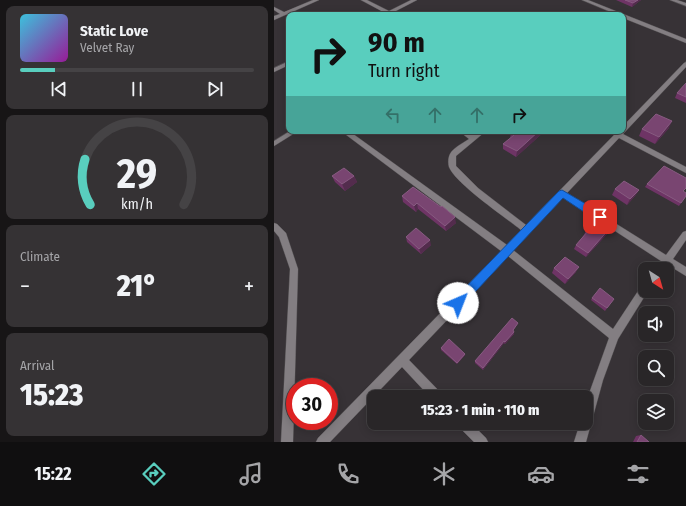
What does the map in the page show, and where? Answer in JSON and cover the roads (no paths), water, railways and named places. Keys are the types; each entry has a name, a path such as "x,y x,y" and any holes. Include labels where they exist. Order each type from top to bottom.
{"street":[{"path":"289,12 317,0"},
{"path":"363,0 384,12"},
{"path":"392,12 415,0"},
{"path":"584,0 614,12"},
{"path":"672,0 686,5"},
{"path":"274,8 284,14"},
{"path":"274,18 284,14"},
{"path":"626,17 686,41"},
{"path":"274,70 286,64"},
{"path":"626,125 686,64"},
{"path":"274,144 290,134"},
{"path":"348,134 508,250 614,336"},
{"path":"467,134 473,138"},
{"path":"479,134 454,155 451,161 453,166 457,172 478,191 527,230"},
{"path":"322,442 508,250 617,134"},
{"path":"623,134 686,170"},
{"path":"562,193 686,272"},
{"path":"274,226 283,235 294,269 287,442"},
{"path":"667,260 686,234"},
{"path":"593,398 614,336 639,298"},
{"path":"402,360 430,390"},
{"path":"470,430 482,442"},
{"path":"580,442 584,430"}]}
